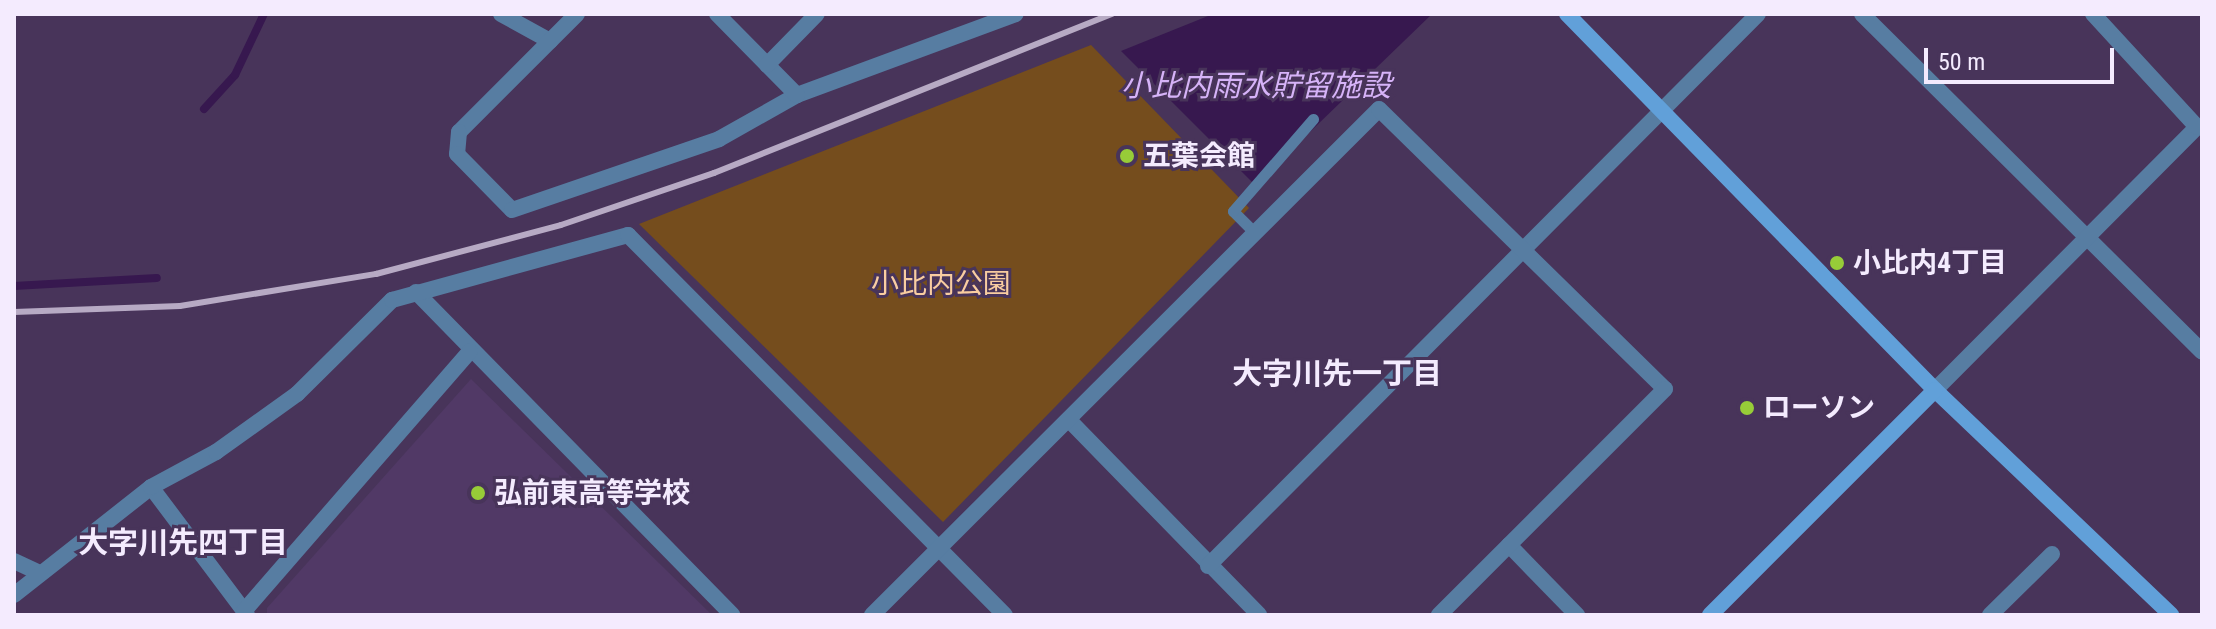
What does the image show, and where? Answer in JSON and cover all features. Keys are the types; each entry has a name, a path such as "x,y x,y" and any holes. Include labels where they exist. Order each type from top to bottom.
{"street":[{"path":"501,14 550,41"},
{"path":"577,14 459,132 457,154 512,210 719,139 797,95 1016,14"},
{"path":"717,14 797,95"},
{"path":"767,65 817,14"},
{"path":"1567,14 1935,390 2171,615"},
{"path":"1208,566 1758,14"},
{"path":"1862,14 2202,352"},
{"path":"1710,615 2197,127 2093,14"},
{"path":"872,615 1379,109 1665,389 1439,615"},
{"path":"14,595 151,487 216,452 297,394 392,300 628,235 1005,615"},
{"path":"416,292 470,351 732,615"},
{"path":"151,487 245,613 470,351"},
{"path":"1069,420 1259,615"},
{"path":"1509,545 1577,615"},
{"path":"1990,615 2052,554"},
{"path":"14,561 40,573"}],"lane":[{"path":"1255,233 1233,211 1313,119"}],"shaded area":[{"name":"弘前東高等学校","path":"471,379 712,615 267,615 267,608"}],"green space":[{"name":"小比内公園","path":"1091,45 1249,208 943,522 639,224"}],"water":[{"name":"小比内雨水貯留施設","path":"1213,14 1432,14 1255,185 1121,51"}],"waterway":[{"path":"204,109 235,75 264,14"},
{"path":"14,286 157,278"}],"railway":[{"path":"14,312 180,306 376,274 561,225 714,173 1112,14"}],"place":[{"name":"五葉会館","path":"1127,156"},
{"name":"小比内4丁目","path":"1837,263"},
{"name":"ローソン","path":"1747,408"},
{"name":"弘前東高等学校","path":"478,493"}],"district":[{"name":"大字川先一丁目","path":"1337,374"},
{"name":"大字川先四丁目","path":"183,543"}]}
